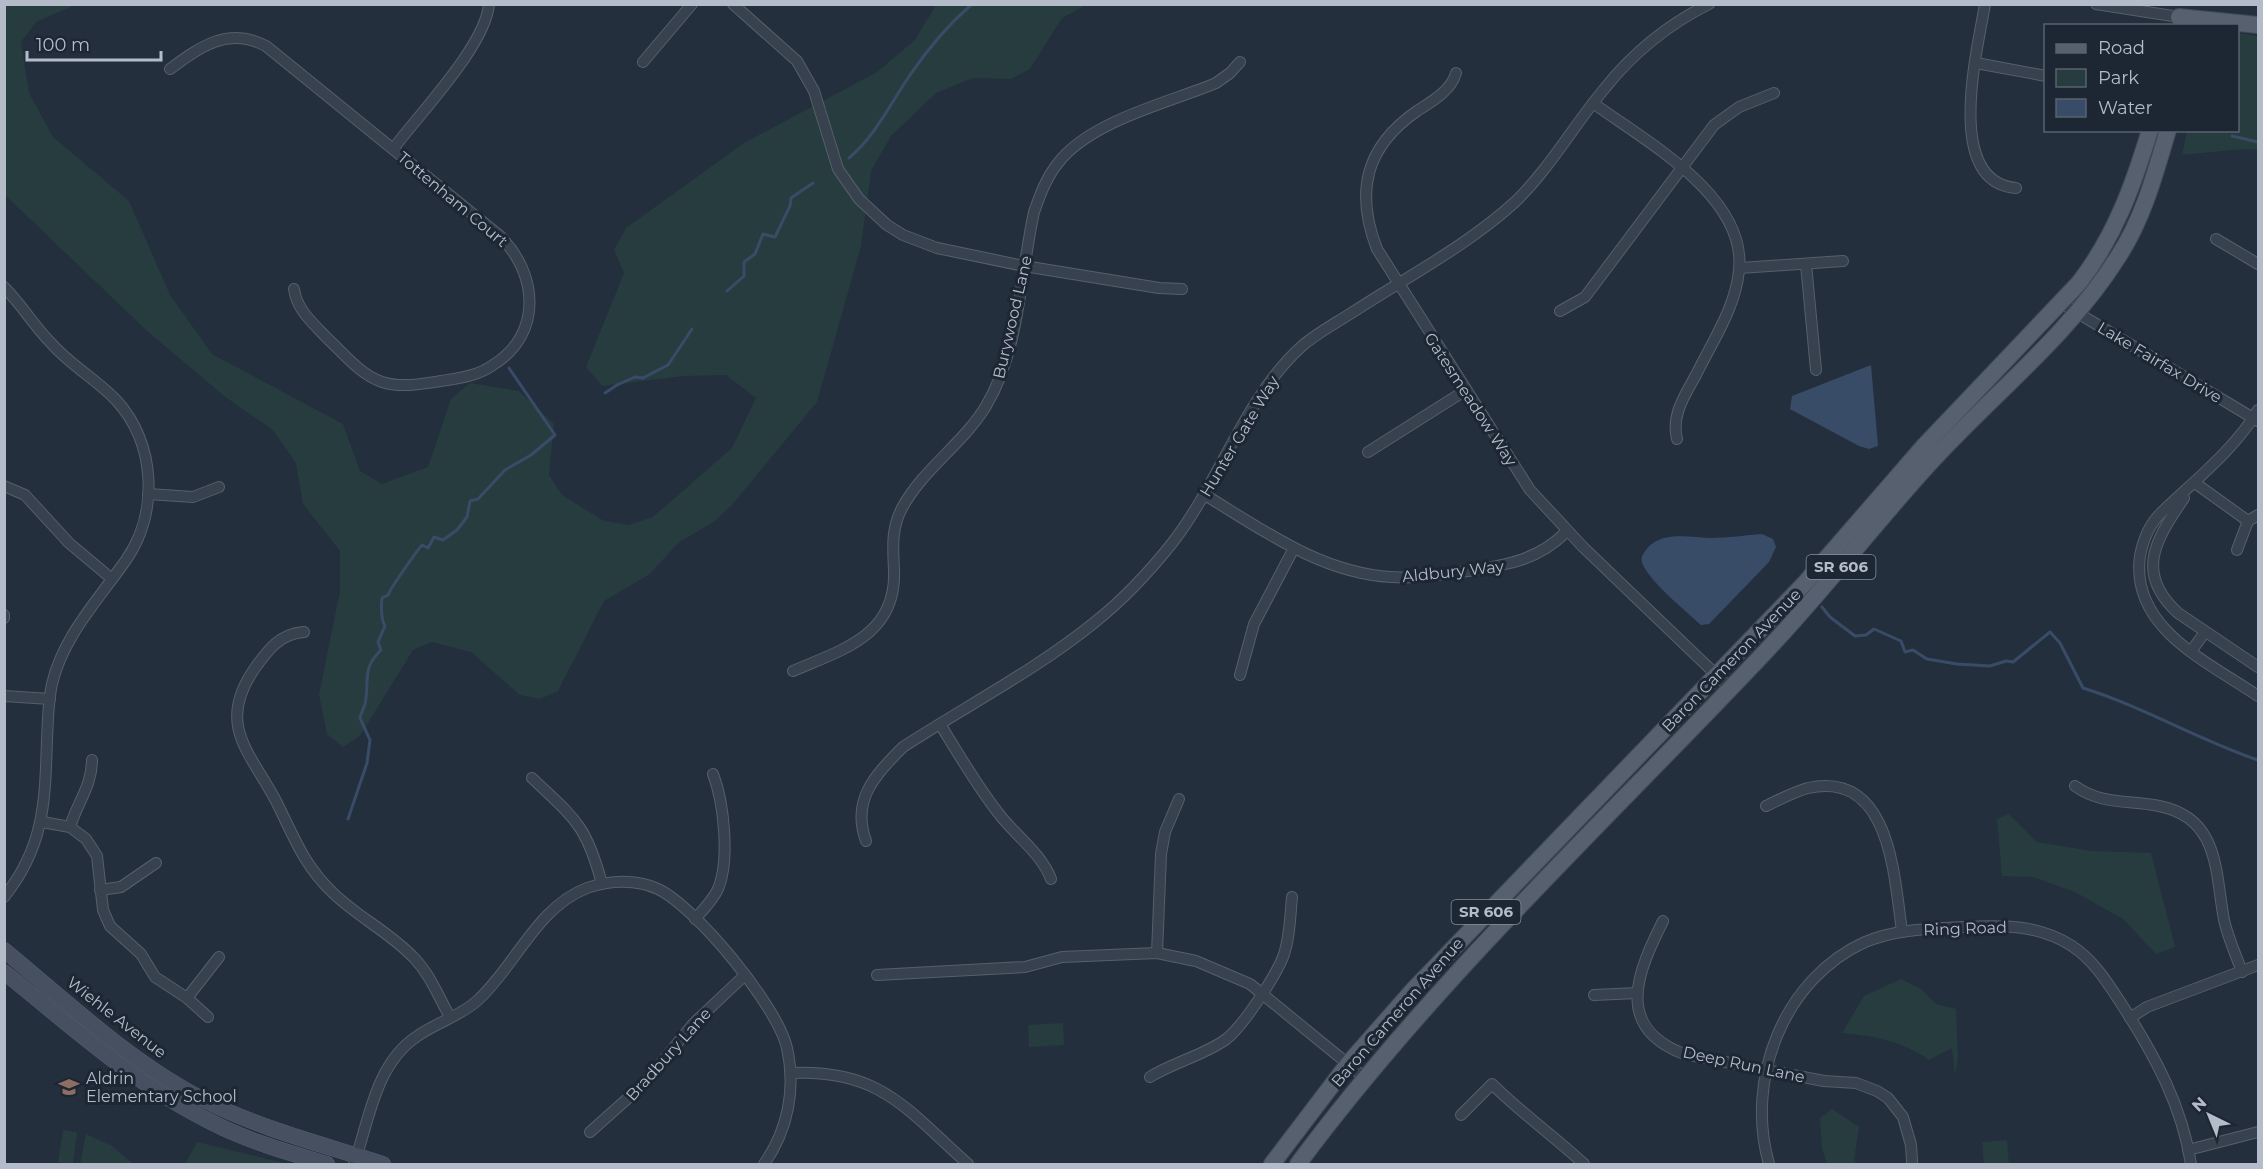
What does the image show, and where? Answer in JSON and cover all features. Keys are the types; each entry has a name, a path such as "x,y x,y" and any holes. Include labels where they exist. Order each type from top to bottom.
{"main road":[{"path":"2179,16 2197,16 2259,25"},
{"name":"Baron Cameron Avenue","path":"1272,1164 1348,1064 1427,974 1805,583 1924,446 2061,303 2095,262 2120,218 2149,132"},
{"name":"Baron Cameron Avenue","path":"1298,1164 1364,1077 1441,988 1800,615 1922,471 2076,312 2113,264 2130,235 2145,201 2167,132"},
{"name":"Wiehle Avenue","path":"4,950 128,1050 199,1098 273,1130 356,1160 383,1164"},
{"path":"4,972 105,1054 185,1108 243,1137 327,1164"}],"street":[{"path":"393,149 474,46 486,23 489,4"},
{"path":"643,62 692,4"},
{"path":"733,4 786,49 806,75 817,98 838,169 848,186 871,212 894,230 920,243 1024,266 1159,288 1182,289"},
{"name":"Hunter Gate Way","path":"866,841 860,825 861,805 870,784 903,747 1096,622 1153,566 1205,495 1276,374 1302,345 1480,229 1514,202 1538,177 1593,103 1638,52 1676,23 1709,4"},
{"path":"1985,4 1970,108 1970,125 1978,157 1991,179 1998,184 2016,188"},
{"path":"2096,4 2179,16"},
{"name":"Tottenham Court","path":"170,69 211,41 234,36 256,41 293,67 500,236 519,258 528,283 530,306 521,334 514,346 493,366 470,376 410,385 383,382 363,372 307,317 295,298 294,289"},
{"name":"Burywood Lane","path":"793,671 859,642 885,612 893,587 893,538 898,515 925,478 974,423 996,388 1006,357 1034,212 1042,189 1058,162 1095,132 1216,83 1240,62"},
{"path":"1976,63 2044,76"},
{"name":"Gatesmeadow Way","path":"1456,73 1448,87 1438,97 1405,120 1389,135 1378,151 1370,172 1364,200 1368,226 1377,249 1530,490 1567,531 1730,688"},
{"path":"1560,310 1585,297 1707,133 1726,115 1739,107 1774,93"},
{"path":"1593,103 1704,186 1724,210 1736,240 1740,268 1729,308 1677,413 1677,439"},
{"path":"2216,239 2259,264"},
{"path":"1740,268 1843,261"},
{"path":"1806,264 1816,370"},
{"path":"4,287 51,344 106,390 127,414 146,459 148,494 141,531 112,579 69,641 57,669 50,699 42,822 29,859 4,897"},
{"name":"Lake Fairfax Drive","path":"2061,303 2257,416"},
{"path":"1368,452 1466,390"},
{"path":"2257,416 2195,483 2151,525 2141,549 2139,566 2142,594 2150,613 2166,630 2192,650 2259,696"},
{"path":"2195,483 2248,521"},
{"path":"2195,483 2157,540 2153,569 2158,588 2168,604 2205,632 2259,667"},
{"path":"4,486 25,495 69,543 112,579"},
{"path":"148,494 193,497 219,487"},
{"name":"Aldbury Way","path":"1205,495 1316,559 1353,572 1392,577 1419,577 1518,562 1545,550 1567,531"},
{"path":"2237,550 2248,521 2259,515"},
{"path":"1240,675 1254,624 1294,548"},
{"path":"304,632 284,636 276,642 245,686 240,698 238,726 245,753 268,787 291,836 312,872 350,908 394,939 417,961 429,977 450,1017"},
{"path":"2192,650 2205,632"},
{"path":"4,696 50,699"},
{"path":"940,724 983,793 1015,834 1046,866 1052,879"},
{"path":"70,827 77,804 92,778 92,760"},
{"path":"695,919 715,896 723,866 720,800 713,774"},
{"path":"532,778 566,810 584,831 592,847 602,884"},
{"path":"2075,786 2085,794 2105,800 2171,809 2188,819 2202,832 2214,855 2224,920 2242,972"},
{"path":"1766,806 1796,792 1819,787 1843,790 1864,802 1873,811 1885,832 1902,931"},
{"path":"1157,952 1161,854 1165,832 1179,799"},
{"path":"42,822 70,827 86,839 97,856 103,910 110,926 141,954 155,976 187,998 208,1017"},
{"path":"100,890 121,887 156,863"},
{"path":"356,1160 378,1088 392,1062 414,1038 477,1001 554,907 575,893 602,884 629,882 656,888 679,903 763,997 781,1029 791,1074 786,1122 764,1164"},
{"path":"1150,1077 1169,1065 1210,1049 1227,1039 1244,1020 1282,958 1289,930 1292,897"},
{"name":"Deep Run Lane","path":"1663,921 1640,972 1638,1005 1647,1026 1674,1050 1767,1071 1824,1081 1856,1083 1878,1091 1888,1098 1903,1117 1911,1145 1912,1161"},
{"name":"Ring Road","path":"1769,1164 1763,1102 1767,1071 1786,1016 1812,979 1850,950 1902,931 1993,925 2041,931 2057,938 2085,956 2106,979 2167,1082 2191,1164"},
{"path":"877,975 1025,968 1062,957 1157,952 1196,961 1232,975 1262,992 1364,1077"},
{"path":"187,998 219,957"},
{"path":"2130,1018 2148,1007 2259,965"},
{"name":"Bradbury Lane","path":"590,1132 645,1083 693,1024 745,975"},
{"path":"1594,995 1637,993"},
{"path":"791,1074 833,1074 858,1080 883,1091 914,1113 969,1164"},
{"path":"1461,1115 1492,1084 1522,1113 1546,1129 1584,1164"},
{"path":"2188,1150 2259,1132"}],"green space":[{"path":"4,5 75,5 36,22 21,42 29,93 53,137 129,201 170,295 212,354 343,424 360,471 382,484 428,467 451,399 470,383 519,391 554,424 549,475 562,495 604,521 629,525 653,517 732,448 756,398 726,375 684,376 602,386 586,367 624,273 614,250 626,228 744,143 877,72 915,40 936,5 1086,5 1062,18 1030,69 1011,79 973,78 936,93 891,136 871,171 861,246 817,402 731,506 715,521 678,543 650,574 604,601 558,691 540,699 520,695 471,652 432,642 413,650 360,736 343,747 327,734 319,695 340,591 340,551 303,504 296,463 273,430 224,396 145,329 5,195"},
{"path":"2239,33 2258,36 2258,150 2243,149 2182,155 2187,132 2239,132"},
{"path":"2009,814 2037,842 2091,851 2151,853 2175,947 2156,954 2123,919 2075,892 2033,877 2002,876 1997,819"},
{"path":"1901,979 1921,989 1936,1004 1956,1009 1958,1058 1955,1075 1952,1048 1929,1060 1909,1048 1888,1040 1842,1033 1864,996"},
{"path":"1063,1023 1064,1045 1029,1047 1028,1025"},
{"path":"1832,1109 1859,1127 1854,1160 1856,1164 1827,1164 1822,1148 1820,1118"},
{"path":"63,1130 77,1132 73,1164 58,1162"},
{"path":"86,1134 112,1146 133,1164 80,1164"},
{"path":"2007,1140 2009,1164 1984,1164 1982,1142"},
{"path":"197,1142 288,1164 185,1164"}],"water":[{"path":"1871,365 1878,446 1869,449 1859,446 1790,409 1792,396"},
{"path":"1762,534 1773,539 1776,547 1769,562 1709,624 1701,625 1669,596 1654,581 1642,562 1643,554 1650,545 1666,538 1684,536 1718,538"}],"waterway":[{"path":"849,158 875,129 931,47 972,4"},
{"path":"2232,136 2258,142"},
{"path":"727,291 744,276 744,262 755,254 763,234 775,237 790,206 791,198 813,183"},
{"path":"605,393 617,385 635,377 643,378 668,365 692,329"},
{"path":"348,819 367,763 370,740 360,718 365,704 368,669 381,650 378,642 385,626 381,608 382,598 388,595 422,545 428,548 434,537 443,540 457,530 467,517 470,501 478,499 505,470 531,455 555,435 509,368"},
{"path":"1822,607 1830,617 1855,636 1866,635 1874,629 1901,641 1905,652 1913,650 1927,659 1957,664 1990,666 2006,661 2013,662 2050,632 2060,643 2083,688 2128,704 2258,760"}],"place":[{"name":"Aldrin Elementary School","path":"69,1087"}]}
